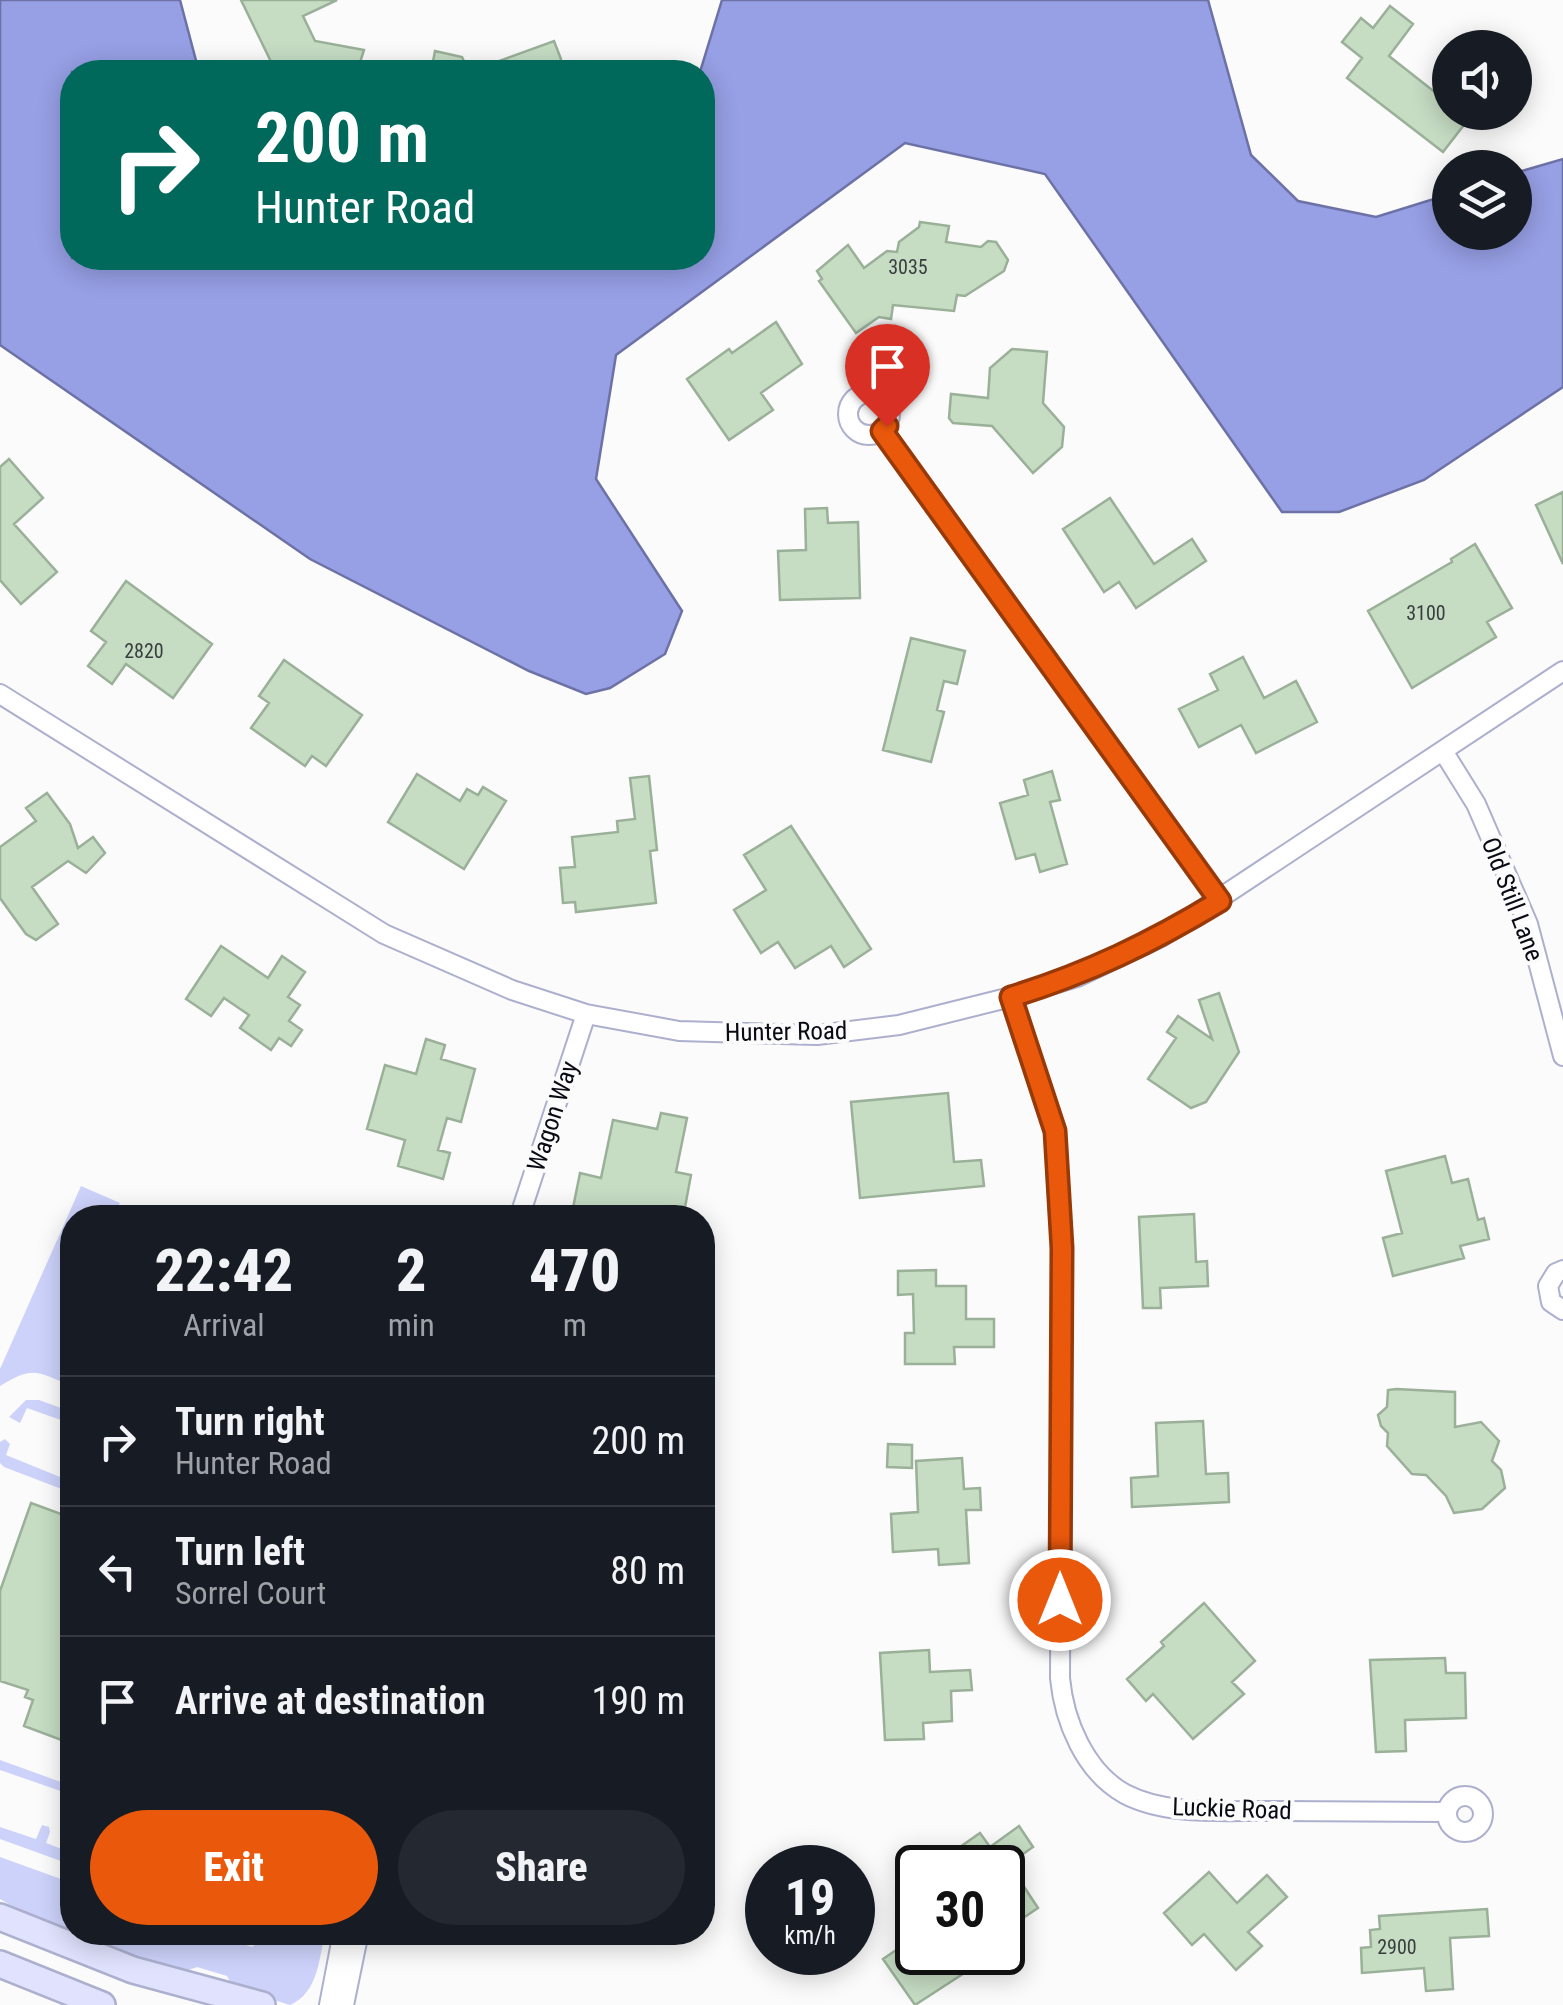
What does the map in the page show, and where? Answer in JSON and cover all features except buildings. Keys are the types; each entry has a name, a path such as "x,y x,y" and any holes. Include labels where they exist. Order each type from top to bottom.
{"main road":[{"path":"0,1917 60,1941"},
{"path":"71,1945 134,1970 262,2005"},
{"path":"0,1964 102,2005"}],"street":[{"path":"882,431 1220,901"},
{"name":"Hunter Road","path":"0,694 384,934 512,990 586,1014 679,1031 817,1035 899,1026 1011,997 1094,969 1161,937 1563,672"},
{"name":"Old Still Lane","path":"1444,752 1476,804 1528,924 1563,1056"},
{"name":"Luckie Road","path":"1011,997 1055,1131 1062,1248 1060,1678 1062,1704 1071,1733 1122,1793 1151,1804 1202,1810 1447,1812"},
{"name":"Wagon Way","path":"522,1205 586,1014"},
{"path":"1563,1270 1556,1273 1548,1286 1551,1302 1563,1310"},
{"path":"330,2005 341,1945"},
{"path":"344,2005 357,1945"}],"shaded area":[{"path":"81,1186 120,1203 119,1205 73,1205"},
{"path":"60,1233 60,1381 28,1373 0,1386 0,1369"},
{"path":"26,1400 60,1408 60,1420 27,1408 20,1423 9,1417"},
{"path":"5,1439 10,1444 6,1455 60,1477 60,1488 4,1467 0,1463 0,1442"},
{"path":"0,1760 60,1782 60,1791 0,1770"},
{"path":"42,1825 49,1827 46,1843 60,1848 60,1861 0,1839 0,1827 36,1839"},
{"path":"0,1857 60,1879 60,1932 56,1931 0,1899"},
{"path":"95,1945 322,1945 312,1984 290,2005 233,1987 227,1976 197,1967 177,1974"}],"water":[{"path":"0,0 180,0 196,60 60,60 60,270 715,270 715,60 704,60 722,0 1208,0 1251,155 1298,201 1376,217 1432,200 1432,250 1532,250 1532,168 1563,159 1563,387 1424,480 1339,512 1282,512 1045,174 905,143 616,355 596,479 682,611 665,654 610,688 586,694 529,671 310,559 0,345"}],"route":[{"path":"887,426 882,431 1220,901 1161,937 1077,976 1011,997 1055,1131 1062,1248 1060,1600"}]}
